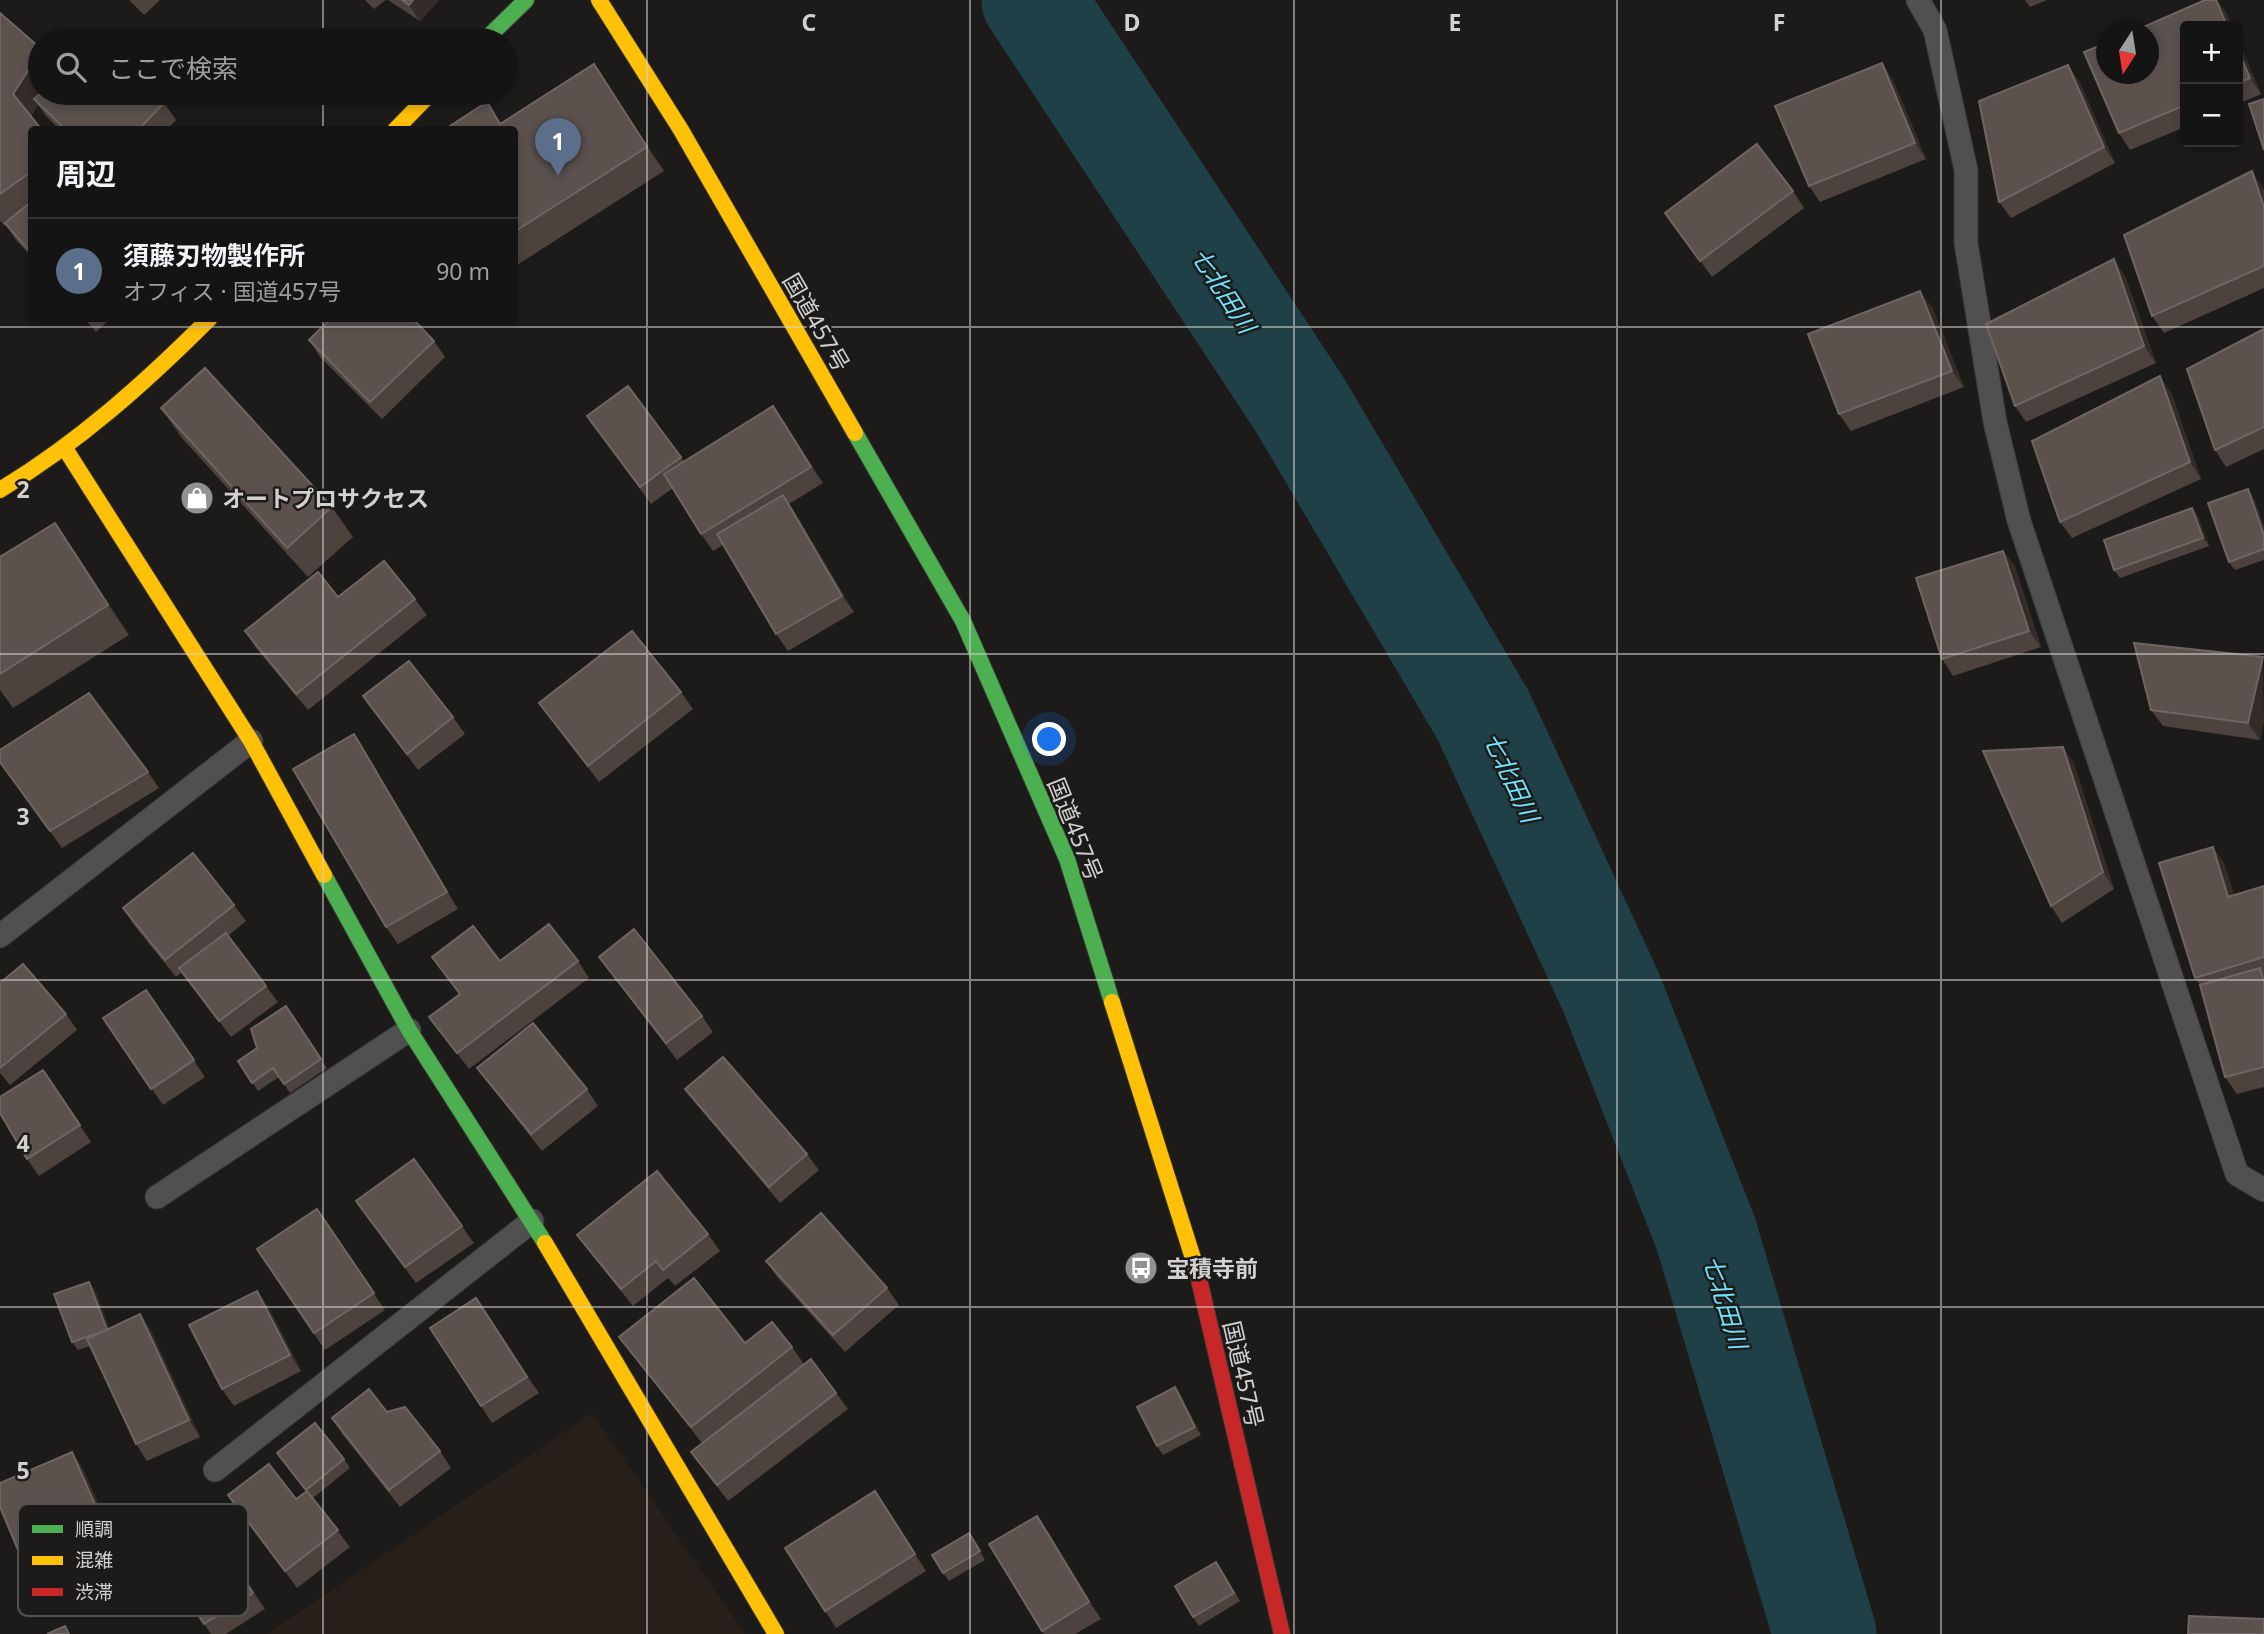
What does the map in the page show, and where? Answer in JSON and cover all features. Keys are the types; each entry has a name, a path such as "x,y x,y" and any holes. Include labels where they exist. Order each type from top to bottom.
{"main road":[{"path":"497,28 526,0"},
{"name":"国道457号","path":"599,0 681,130 963,621 1067,859 1194,1259 1282,1634"},
{"path":"399,126 419,105"},
{"path":"0,490 66,450 148,380 206,322"},
{"path":"66,450 251,741 409,1030 532,1221 776,1634"}],"lane":[{"path":"1918,0 1935,30 1966,170 1966,243 1995,422 2019,521 2237,1174 2264,1190"},
{"path":"0,936 251,741"},
{"path":"157,1197 409,1030"},
{"path":"215,1470 532,1221"}],"shaded area":[{"path":"592,1413 745,1634 267,1634"}],"building":[{"path":"2205,0 2216,0 2225,21 2180,21 2180,107 2119,133 2098,84 2159,84 2157,21"},
{"path":"0,13 28,38 28,71 13,94 39,126 28,126 28,174 0,194"},
{"path":"2096,47 2096,80 2084,52"},
{"path":"2243,62 2250,78 2243,81"},
{"path":"1882,63 1915,143 1809,186 1775,106"},
{"path":"594,64 647,147 518,229 518,126 450,126 482,105 489,105 500,124"},
{"path":"2068,65 2104,147 1999,202 1979,101"},
{"path":"2264,99 2264,150 2249,104"},
{"path":"40,105 162,105 142,126 62,126"},
{"path":"1757,144 1793,191 1700,261 1665,213"},
{"path":"2252,171 2264,207 2264,266 2152,316 2124,235"},
{"path":"28,204 28,249 5,223"},
{"path":"2114,259 2144,346 2015,406 1986,324"},
{"path":"1920,291 1952,371 1839,414 1808,334"},
{"path":"327,322 416,322 434,341 370,402 309,340"},
{"path":"2264,329 2264,427 2215,450 2187,369"},
{"path":"205,368 332,507 287,548 161,408"},
{"path":"2160,376 2190,462 2060,522 2032,441"},
{"path":"628,386 681,457 640,487 587,416"},
{"path":"773,406 811,467 701,534 664,474"},
{"path":"2248,489 2264,535 2264,549 2229,562 2208,503"},
{"path":"783,495 842,596 776,634 717,534"},
{"path":"2192,508 2203,538 2114,570 2104,540"},
{"path":"55,523 108,605 0,674 0,557"},
{"path":"2003,551 2029,631 1942,659 1916,578"},
{"path":"384,561 415,599 296,694 245,631 318,572 338,597"},
{"path":"632,631 681,692 588,766 539,703"},
{"path":"2134,643 2263,657 2248,723 2151,710"},
{"path":"409,661 453,717 407,754 363,696"},
{"path":"89,693 148,772 50,831 0,762 0,750"},
{"path":"354,734 447,892 386,927 293,769"},
{"path":"2063,747 2103,872 2051,906 1983,751"},
{"path":"2213,847 2228,897 2264,886 2264,957 2195,978 2159,863"},
{"path":"193,853 234,905 165,960 123,908"},
{"path":"549,924 578,961 457,1053 429,1017 460,994 432,957 473,926 500,961"},
{"path":"634,929 702,1016 666,1043 599,957"},
{"path":"226,933 266,986 219,1021 179,968"},
{"path":"23,964 66,1014 0,1068 0,983"},
{"path":"2260,968 2264,982 2264,1067 2225,1077 2200,985"},
{"path":"146,990 194,1060 151,1089 103,1018"},
{"path":"286,1006 321,1059 284,1084 273,1068 252,1083 238,1061 257,1048 251,1029"},
{"path":"533,1023 587,1089 531,1134 477,1068"},
{"path":"723,1057 807,1154 769,1187 685,1089"},
{"path":"43,1070 80,1125 27,1159 0,1113 0,1097"},
{"path":"414,1159 462,1226 405,1267 356,1201"},
{"path":"657,1171 708,1234 663,1270 656,1261 621,1289 577,1235"},
{"path":"317,1209 374,1293 314,1333 257,1249"},
{"path":"821,1213 887,1288 833,1335 766,1261"},
{"path":"694,1278 745,1343 772,1322 792,1347 691,1427 619,1337"},
{"path":"89,1282 107,1330 72,1342 54,1294"},
{"path":"257,1291 290,1355 222,1389 189,1325"},
{"path":"476,1298 527,1377 481,1406 430,1328"},
{"path":"140,1314 189,1420 136,1444 87,1339"},
{"path":"811,1359 836,1393 717,1485 691,1452"},
{"path":"1175,1387 1195,1427 1157,1446 1137,1407"},
{"path":"369,1389 387,1412 405,1407 440,1451 389,1490 332,1418"},
{"path":"315,1423 344,1459 306,1490 277,1453"},
{"path":"72,1452 95,1504 18,1504 18,1550 0,1507 0,1483"},
{"path":"269,1464 296,1499 307,1491 338,1530 285,1571 248,1522 248,1504 235,1504 228,1495"},
{"path":"875,1491 915,1554 825,1611 785,1548"},
{"path":"1037,1516 1089,1602 1042,1631 989,1544"},
{"path":"969,1533 980,1551 943,1573 932,1555"},
{"path":"1216,1562 1234,1593 1193,1617 1175,1586"},
{"path":"199,1616 217,1616 204,1624"},
{"path":"2189,1616 2264,1619 2264,1634 2188,1634"},
{"path":"65,1626 69,1634 47,1634"}],"waterway":[{"name":"七北田川","path":"1033,0 1300,405 1483,715 1611,992 1706,1234 1825,1634"}],"traffic: fast":[{"path":"497,28 526,0"},
{"path":"855,433 963,621 1067,859 1112,1002"},
{"path":"324,875 409,1030 545,1243"}],"traffic: slow":[{"path":"599,0 681,130 855,433"},
{"path":"399,126 419,105"},
{"path":"0,490 84,432 161,366 206,322"},
{"path":"66,450 251,741 324,875"},
{"path":"1112,1002 1197,1271"},
{"path":"545,1243 776,1634"}],"traffic: jam":[{"path":"1197,1271 1282,1634"}],"place":[{"name":"須藤刃物製作所","path":"558,176"},
{"name":"オートプロサクセス","path":"197,498"},
{"name":"宝積寺前","path":"1141,1268"}]}
